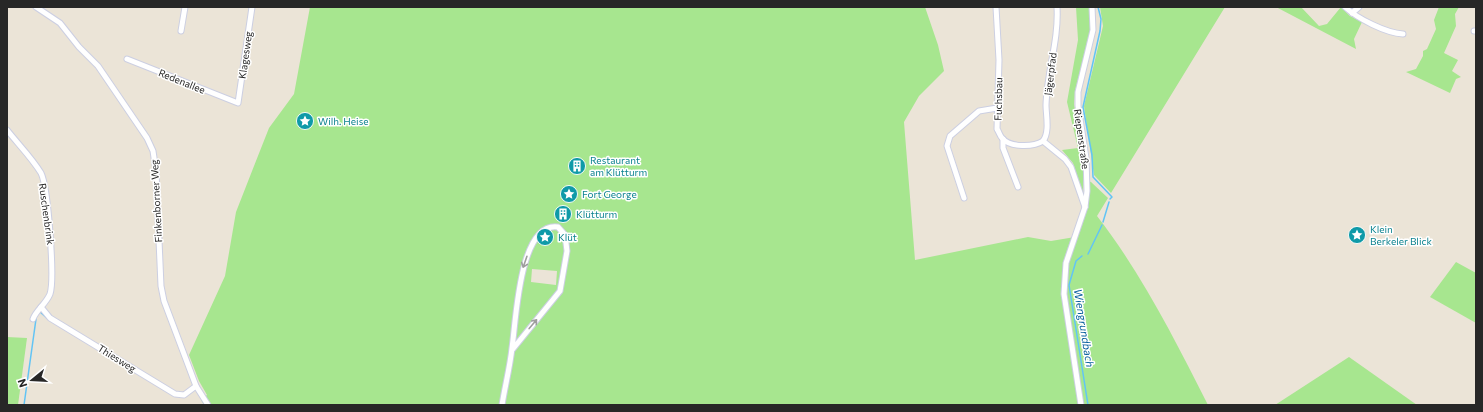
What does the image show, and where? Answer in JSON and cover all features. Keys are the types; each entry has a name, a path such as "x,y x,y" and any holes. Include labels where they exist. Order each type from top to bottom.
{"street":[{"name":"Finkenborner Weg","path":"36,7 60,23 79,47 98,66 147,138 153,151 156,171 161,286 164,301 196,386 208,405"},
{"path":"181,31 185,7"},
{"name":"Klagesweg","path":"238,103 252,7"},
{"name":"Fuchsbau","path":"996,7 998,60 997,129 1003,139 1003,148 1018,187"},
{"name":"Jägerpfad","path":"1043,141 1046,132 1046,92 1057,31 1057,7"},
{"name":"Riepenstraße","path":"1081,405 1064,294 1066,263 1085,207 1088,181 1078,106 1078,92 1093,30 1092,7"},
{"path":"1345,7 1352,13 1393,33 1403,34"},
{"path":"1352,13 1359,7"},
{"name":"Redenallee","path":"127,59 238,103"},
{"path":"964,198 947,146 950,136 979,111 997,108"},
{"name":"Ruschenbrink","path":"7,130 41,174 44,186 52,252 52,278 49,294 32,319"},
{"path":"1003,139 1009,142 1024,145 1038,144 1043,141 1065,159 1071,167 1085,207"},
{"path":"502,405 512,350 521,273 528,254 540,233 545,228 550,226 558,227 565,235 567,251 560,291 512,350"},
{"name":"Thiesweg","path":"41,307 50,318 175,394 184,395 196,386"}],"green space":[{"name":"Klüt","path":"310,7 925,7 938,45 944,71 919,96 904,122 915,260 1028,237 1051,241 1075,237 1085,207 1088,181 1091,182 1108,198 1097,216 1129,261 1143,284 1208,405 204,405 201,400 207,395 199,381 189,355 225,276 236,212 269,128 294,94","holes":["532,269 557,271 556,285 531,282"]},
{"path":"1076,7 1090,7 1091,29 1075,91 1074,104 1084,160 1083,196 1073,163 1062,150 1078,148 1067,102 1078,40"},
{"path":"1100,7 1225,7 1111,193 1094,175 1084,106 1103,26"},
{"path":"1276,7 1301,7 1319,26 1327,24 1341,7 1350,16 1362,22 1354,39 1356,49"},
{"path":"1439,7 1459,7 1455,14 1456,26 1444,53 1458,60 1452,71 1461,77 1456,79 1450,93 1406,72 1416,69 1423,56 1423,51 1427,49 1436,29 1434,20"},
{"path":"1456,262 1476,273 1476,323 1430,297"},
{"path":"7,337 27,338 18,405 7,405"},
{"path":"1349,357 1417,405 1275,405"}],"waterway":[{"name":"Wiengrundbach","path":"1098,7 1101,19 1100,31 1083,107 1092,155 1093,177 1112,197 1110,199"},
{"name":"Wiengrundbach","path":"1103,222 1109,202"},
{"name":"Wiengrundbach","path":"1088,254 1102,225"},
{"name":"Wiengrundbach","path":"1082,256 1076,261 1069,285 1088,405"},
{"path":"39,311 49,320"},
{"path":"24,405 36,319"}],"place":[{"name":"Wilh. Heise","path":"305,121"},
{"name":"Restaurant am Klütturm","path":"577,166"},
{"name":"Fort George","path":"569,194"},
{"name":"Klütturm","path":"563,214"},
{"name":"Klein Berkeler Blick","path":"1357,235"},
{"name":"Klüt","path":"545,237"}]}
